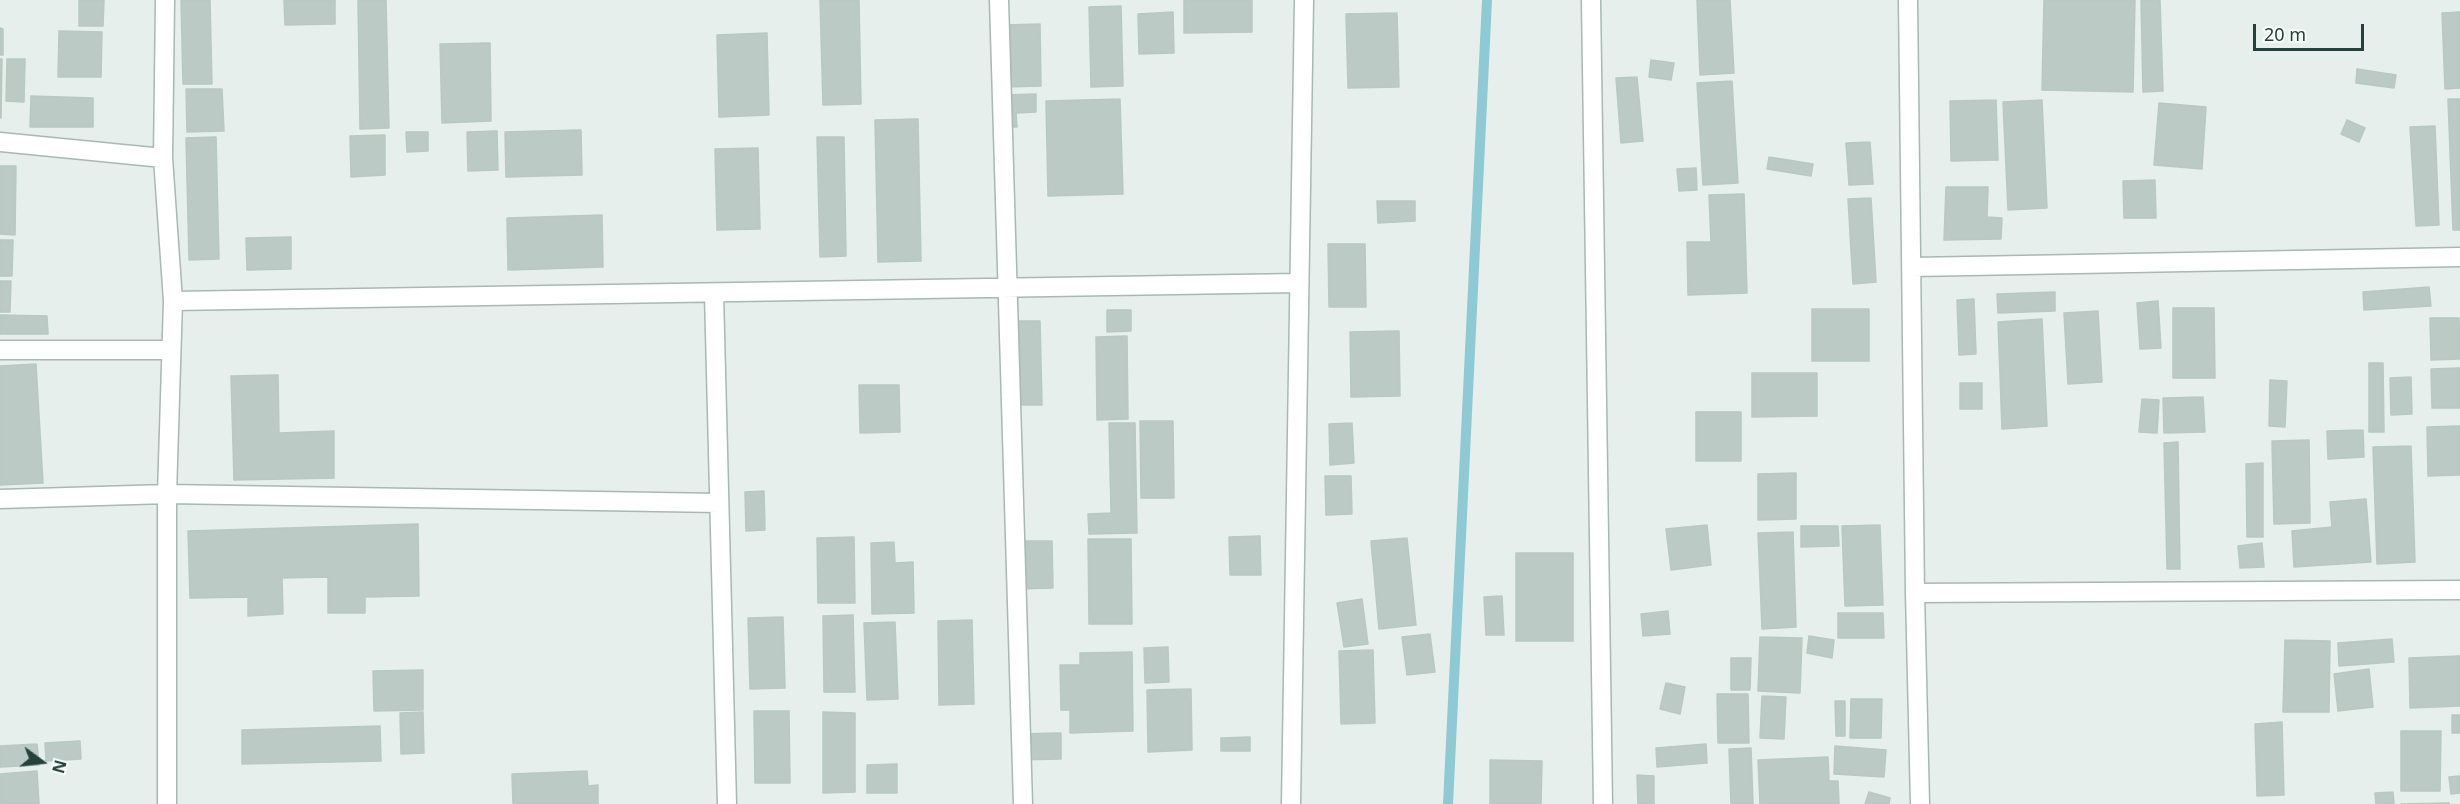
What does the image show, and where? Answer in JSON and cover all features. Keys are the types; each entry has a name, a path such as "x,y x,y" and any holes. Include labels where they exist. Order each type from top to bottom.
{"street":[{"path":"165,0 163,158 173,301 167,494 167,804"},
{"path":"999,0 1023,804"},
{"path":"1291,804 1304,0"},
{"path":"1591,0 1603,804"},
{"path":"1908,0 1913,267 1915,593 1920,804"},
{"path":"0,142 163,158"},
{"path":"1913,267 2460,256"},
{"path":"173,301 1299,283"},
{"path":"714,294 727,804"},
{"path":"0,350 171,350"},
{"path":"0,499 167,494 719,503"},
{"path":"1915,593 2460,590"}],"building":[{"path":"79,0 104,0 103,26 79,26"},
{"path":"181,0 210,0 212,84 183,84"},
{"path":"284,0 335,0 335,24 285,25"},
{"path":"358,0 386,0 389,128 360,129"},
{"path":"820,0 859,0 861,104 823,105"},
{"path":"1184,0 1252,0 1252,32 1184,33"},
{"path":"1697,0 1730,0 1734,73 1700,75"},
{"path":"2044,0 2135,0 2133,92 2042,90"},
{"path":"2141,0 2160,0 2163,91 2143,92"},
{"path":"1121,6 1123,86 1091,87 1089,7"},
{"path":"1173,12 1174,53 1139,54 1138,14"},
{"path":"2460,12 2460,88 2445,89 2442,13"},
{"path":"1397,13 1399,87 1348,88 1346,14"},
{"path":"1040,24 1041,86 1006,87 1004,25"},
{"path":"0,28 3,29 3,55 0,55"},
{"path":"59,31 102,32 101,77 58,77"},
{"path":"767,33 769,115 719,117 717,35"},
{"path":"490,43 491,121 442,123 440,44"},
{"path":"0,59 2,59 1,118 0,118"},
{"path":"7,59 25,59 24,102 6,101"},
{"path":"1651,60 1674,63 1671,80 1649,77"},
{"path":"2357,69 2396,75 2394,88 2356,83"},
{"path":"1637,77 1643,141 1621,143 1616,78"},
{"path":"1732,81 1738,183 1703,185 1697,83"},
{"path":"186,89 222,89 224,131 187,132"},
{"path":"1036,94 1036,112 1016,113 1017,127 1005,127 1004,95"},
{"path":"31,96 93,98 93,127 30,127"},
{"path":"1120,99 1123,194 1048,196 1046,101"},
{"path":"2448,99 2460,99 2460,230 2453,230"},
{"path":"1996,100 1998,160 1951,161 1950,101"},
{"path":"2042,100 2047,208 2008,210 2003,102"},
{"path":"2159,103 2206,107 2202,169 2154,165"},
{"path":"918,119 921,261 878,262 875,120"},
{"path":"2347,120 2365,128 2359,142 2341,134"},
{"path":"2435,126 2439,225 2416,226 2410,127"},
{"path":"581,130 582,175 506,177 505,132"},
{"path":"497,131 498,170 468,171 467,132"},
{"path":"406,132 428,132 428,151 407,152"},
{"path":"385,135 385,175 351,177 350,136"},
{"path":"216,137 219,259 189,260 186,138"},
{"path":"817,137 844,137 846,256 820,257"},
{"path":"1870,142 1873,184 1849,185 1846,143"},
{"path":"758,148 760,229 717,230 715,149"},
{"path":"1769,157 1813,164 1811,176 1767,169"},
{"path":"0,166 16,166 15,235 0,234"},
{"path":"1696,168 1697,190 1679,191 1677,169"},
{"path":"2155,180 2156,218 2124,218 2123,181"},
{"path":"1946,187 1988,187 1987,217 2002,218 2001,239 1944,240"},
{"path":"1744,194 1747,293 1688,295 1687,242 1711,242 1709,195"},
{"path":"1871,198 1876,282 1853,284 1848,199"},
{"path":"1377,201 1415,201 1415,221 1378,223"},
{"path":"602,215 603,267 508,270 507,218"},
{"path":"291,237 291,269 247,270 246,238"},
{"path":"0,240 13,240 12,276 0,276"},
{"path":"1328,244 1365,244 1366,307 1329,307"},
{"path":"0,281 11,281 10,312 0,312"},
{"path":"2429,287 2431,306 2364,310 2363,292"},
{"path":"2055,292 2055,311 1998,313 1997,294"},
{"path":"1974,299 1976,354 1959,355 1957,300"},
{"path":"2158,301 2161,348 2140,349 2137,303"},
{"path":"2173,308 2214,308 2215,378 2173,378"},
{"path":"1812,309 1869,309 1869,361 1812,361"},
{"path":"1107,310 1131,310 1131,331 1107,332"},
{"path":"2098,311 2102,382 2068,384 2064,313"},
{"path":"0,315 47,316 48,334 0,334"},
{"path":"2430,318 2459,318 2460,359 2431,360"},
{"path":"2042,319 2047,426 2002,429 1998,322"},
{"path":"1015,321 1040,321 1042,405 1017,405"},
{"path":"1399,331 1400,396 1351,397 1350,332"},
{"path":"1127,336 1128,419 1097,420 1096,337"},
{"path":"2369,363 2383,363 2384,432 2369,432"},
{"path":"36,364 43,483 0,485 0,366"},
{"path":"2460,368 2460,408 2432,408 2431,369"},
{"path":"1752,373 1817,373 1817,416 1752,417"},
{"path":"278,375 279,433 334,431 334,478 234,480 231,376"},
{"path":"2411,377 2412,414 2391,415 2390,378"},
{"path":"2270,380 2287,381 2285,427 2269,426"},
{"path":"1960,383 1982,383 1982,409 1960,409"},
{"path":"859,385 899,385 900,432 860,433"},
{"path":"2203,397 2205,432 2164,433 2163,398"},
{"path":"2142,399 2159,400 2157,433 2139,432"},
{"path":"1696,412 1741,412 1741,461 1696,461"},
{"path":"1140,421 1173,421 1174,498 1141,498"},
{"path":"1109,423 1135,423 1137,533 1089,534 1088,514 1111,513"},
{"path":"1352,423 1354,463 1330,465 1329,424"},
{"path":"2460,426 2460,475 2428,476 2427,427"},
{"path":"2363,430 2364,457 2328,459 2327,431"},
{"path":"2309,440 2310,523 2274,524 2272,441"},
{"path":"2178,442 2180,569 2167,569 2164,443"},
{"path":"2411,446 2415,562 2377,564 2373,447"},
{"path":"2263,463 2263,537 2247,537 2246,464"},
{"path":"1796,473 1796,519 1758,520 1758,474"},
{"path":"1325,476 1351,476 1352,514 1326,515"},
{"path":"764,491 765,530 746,531 745,492"},
{"path":"2366,499 2371,562 2294,567 2292,531 2332,527 2330,502"},
{"path":"418,524 419,596 365,597 365,613 328,613 328,577 282,578 283,614 248,616 248,597 190,598 188,531"},
{"path":"1707,525 1711,565 1671,570 1666,529"},
{"path":"1880,525 1883,605 1845,606 1842,526"},
{"path":"1801,526 1838,526 1839,546 1801,547"},
{"path":"1793,532 1796,627 1762,629 1758,533"},
{"path":"1260,536 1261,575 1230,575 1229,537"},
{"path":"854,537 855,603 818,603 817,538"},
{"path":"1407,538 1416,625 1379,629 1371,541"},
{"path":"1088,539 1131,539 1132,624 1089,624"},
{"path":"1015,541 1052,541 1053,588 1016,589"},
{"path":"894,542 895,563 913,562 914,613 872,614 871,543"},
{"path":"2262,543 2264,567 2240,568 2238,546"},
{"path":"1516,553 1573,553 1573,641 1516,641"},
{"path":"1502,596 1504,635 1486,635 1484,597"},
{"path":"1362,599 1368,644 1344,647 1337,603"},
{"path":"1668,611 1670,634 1643,636 1641,614"},
{"path":"1838,613 1883,613 1884,638 1838,638"},
{"path":"853,615 855,692 824,692 823,616"},
{"path":"783,617 785,688 750,689 748,618"},
{"path":"972,620 974,704 939,705 938,621"},
{"path":"895,622 898,699 867,700 864,623"},
{"path":"1430,634 1435,672 1407,675 1402,637"},
{"path":"1809,636 1834,640 1832,658 1807,653"},
{"path":"1760,637 1802,638 1800,693 1758,691"},
{"path":"2392,639 2394,662 2339,666 2338,643"},
{"path":"2285,640 2330,641 2329,712 2283,712"},
{"path":"1168,647 1169,682 1145,683 1144,648"},
{"path":"1373,650 1375,723 1341,724 1339,651"},
{"path":"1132,652 1133,731 1070,733 1070,710 1061,710 1060,665 1080,665 1080,653"},
{"path":"2460,656 2460,706 2410,708 2409,658"},
{"path":"1731,658 1751,658 1750,690 1731,690"},
{"path":"2369,669 2373,707 2338,711 2334,674"},
{"path":"423,670 423,710 374,711 373,671"},
{"path":"1666,683 1685,687 1680,714 1660,709"},
{"path":"1191,689 1192,750 1148,752 1147,690"},
{"path":"1717,694 1748,694 1749,743 1718,743"},
{"path":"1762,696 1786,697 1784,739 1760,738"},
{"path":"1851,699 1882,699 1881,738 1850,738"},
{"path":"1835,701 1845,701 1845,736 1836,736"},
{"path":"754,711 789,711 790,783 755,783"},
{"path":"423,712 424,753 401,754 400,713"},
{"path":"823,712 855,713 855,792 823,793"},
{"path":"2452,715 2460,715 2460,733 2452,733"},
{"path":"2282,722 2284,795 2257,796 2255,724"},
{"path":"380,726 381,761 242,764 242,730"},
{"path":"2401,731 2441,731 2440,791 2401,791"},
{"path":"1061,733 1061,759 1016,760 1016,734"},
{"path":"1250,737 1250,751 1221,751 1221,738"},
{"path":"80,741 81,759 46,761 45,743"},
{"path":"37,744 39,765 0,767 0,746"},
{"path":"1706,744 1707,763 1657,767 1656,748"},
{"path":"1835,746 1886,750 1884,777 1834,774"},
{"path":"1751,748 1753,804 1731,804 1729,749"},
{"path":"1828,757 1829,781 1838,781 1839,804 1760,804 1758,760"},
{"path":"1490,760 1542,761 1541,804 1490,804"},
{"path":"897,764 897,793 867,793 867,765"},
{"path":"37,771 39,804 0,804 0,774"},
{"path":"587,771 588,786 598,785 598,804 513,804 512,774"},
{"path":"1637,775 1654,776 1654,804 1638,804"},
{"path":"2460,776 2460,793 2451,794 2449,777"},
{"path":"1869,792 1890,798 1889,804 1865,804"},
{"path":"2393,792 2394,804 2376,804 2375,793"},
{"path":"2449,803 2449,804 2401,804"}],"waterway":[{"path":"1448,804 1487,0"}]}
